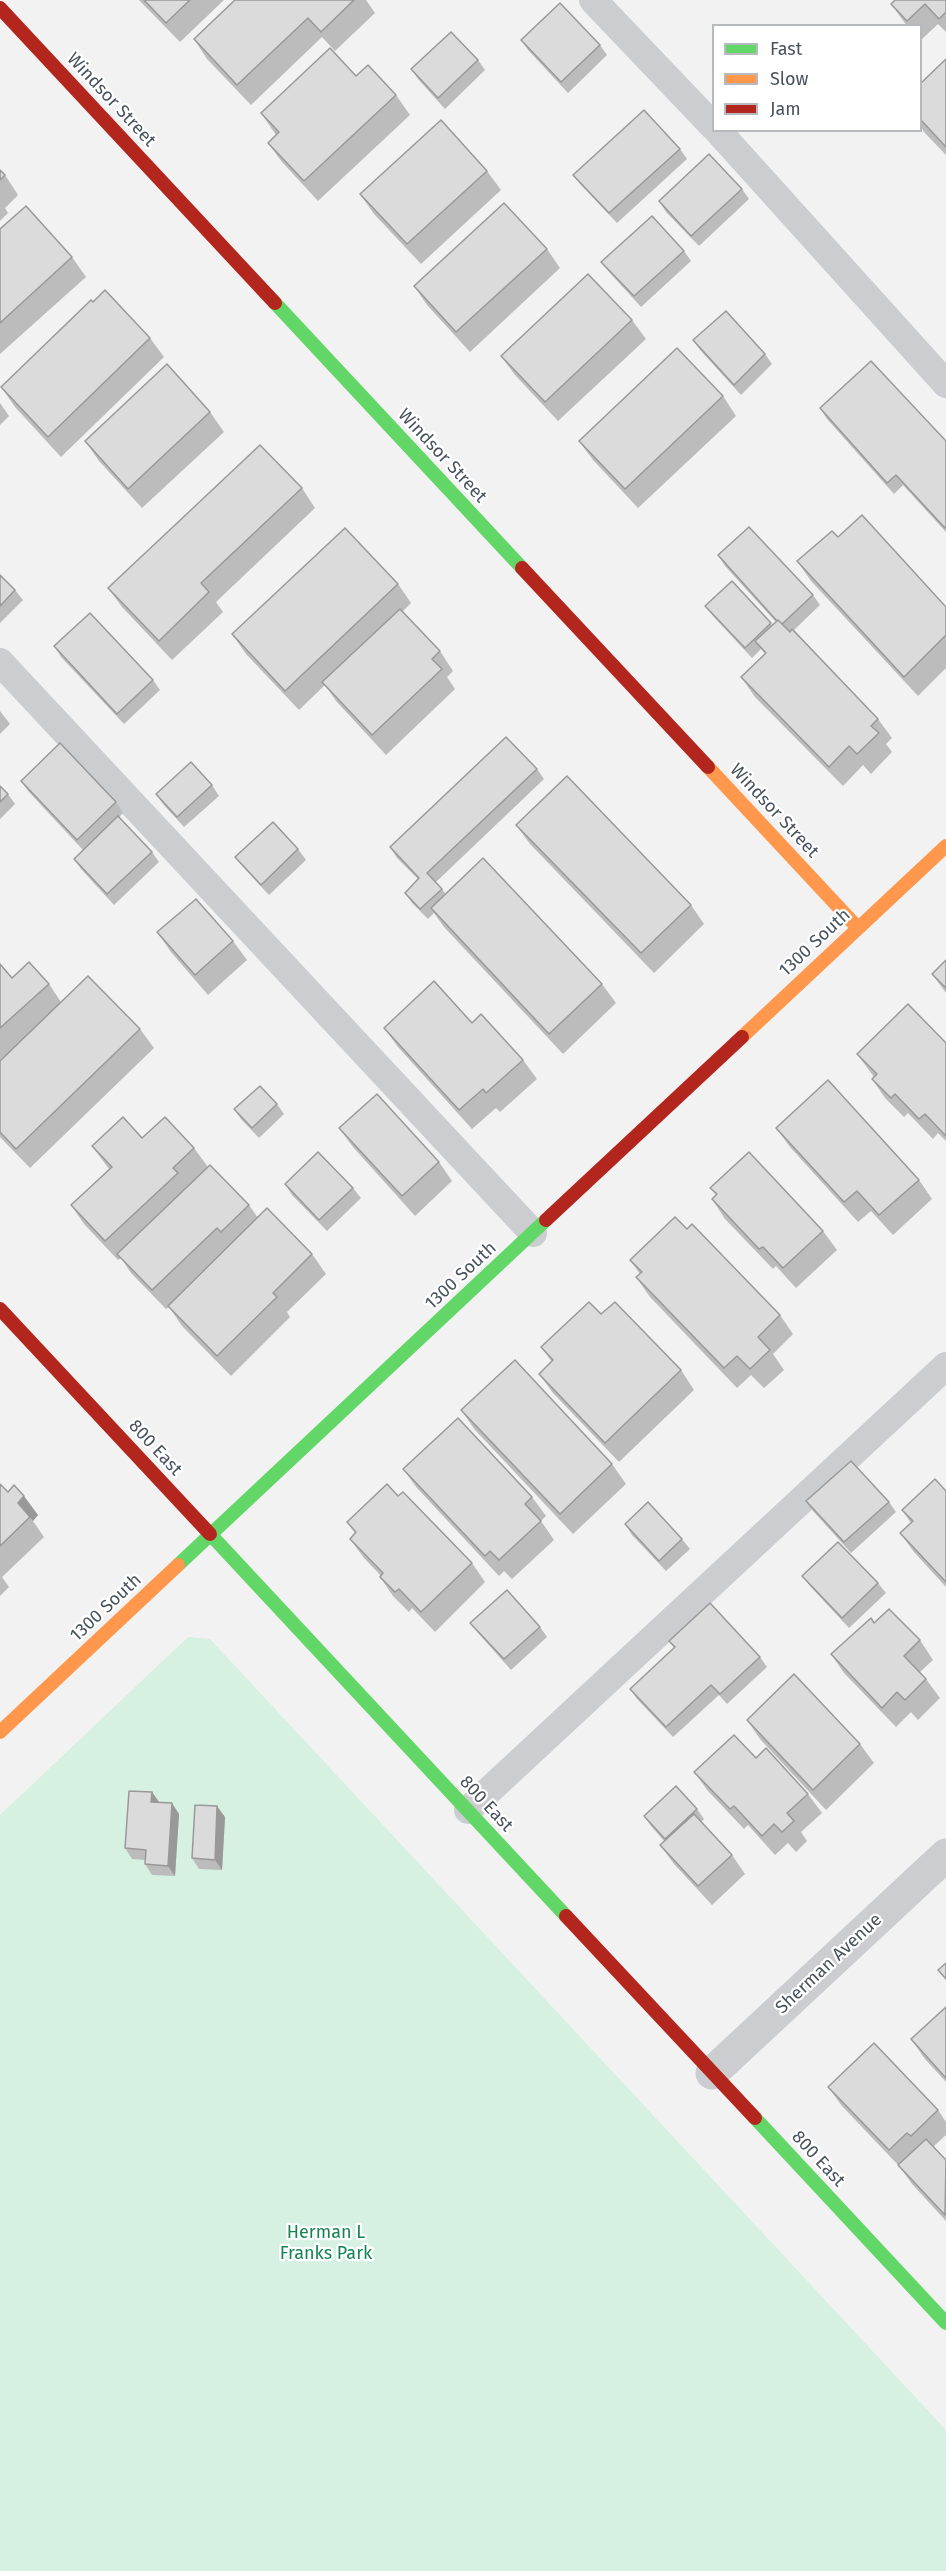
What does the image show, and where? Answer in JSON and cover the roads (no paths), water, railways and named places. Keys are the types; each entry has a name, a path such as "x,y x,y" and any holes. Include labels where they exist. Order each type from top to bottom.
{"street":[{"name":"Windsor Street","path":"0,8 858,928"},
{"name":"1300 South","path":"0,1732 946,846"},
{"name":"800 East","path":"0,1309 946,2323"},
{"name":"Sherman Avenue","path":"712,2073 946,1855"}],"lane":[{"path":"593,0 712,125"},
{"path":"719,132 946,384"},
{"path":"0,662 533,1233"},
{"path":"468,1810 946,1366"}],"park label":[{"name":"Herman L Franks Park","path":"326,2243"}]}
